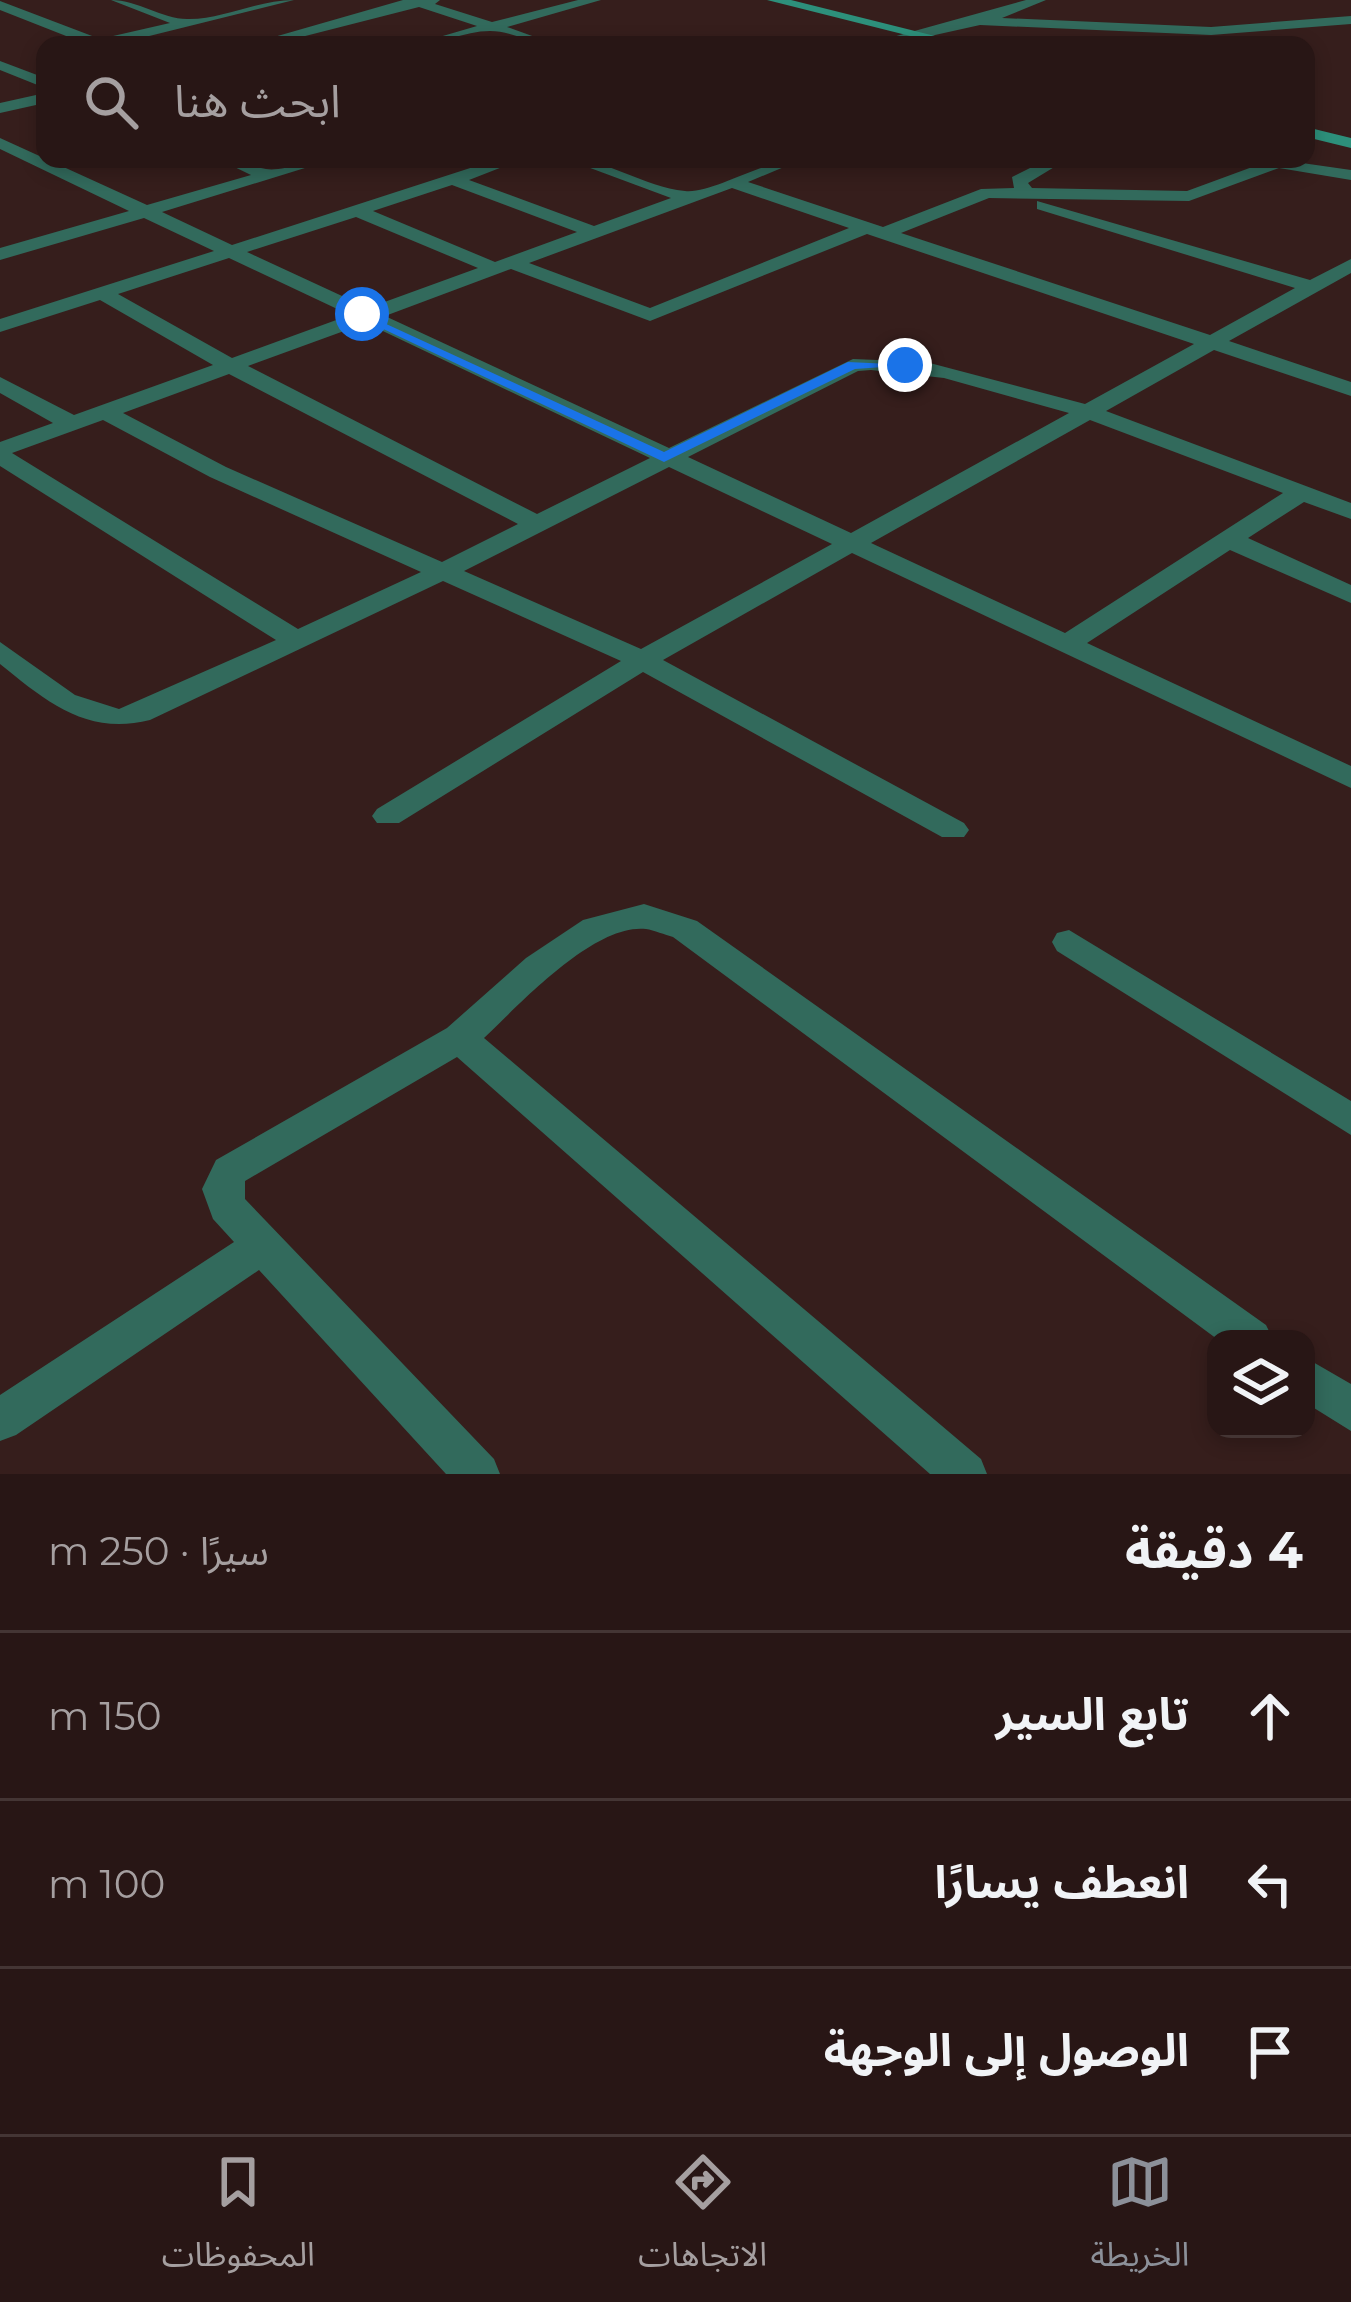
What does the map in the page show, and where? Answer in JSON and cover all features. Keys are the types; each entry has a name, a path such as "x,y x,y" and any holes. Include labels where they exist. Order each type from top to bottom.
{"main road":[{"path":"746,0 914,36"},
{"path":"774,0 908,36"},
{"path":"1315,130 1351,139"}],"street":[{"path":"0,4 18,0"},
{"path":"118,0 185,24"},
{"path":"456,36 594,0"},
{"path":"134,36 273,1"},
{"path":"287,36 421,1 518,36"},
{"path":"897,36 980,21 1033,1"},
{"path":"0,4 80,36"},
{"path":"980,21 1151,31 1289,28 1351,20"},
{"path":"1289,28 1351,39"},
{"path":"0,65 36,79"},
{"path":"0,109 36,100"},
{"path":"0,143 36,160"},
{"path":"1315,154 1351,162"},
{"path":"1315,162 1351,162"},
{"path":"52,168 1351,778"},
{"path":"248,168 268,176"},
{"path":"4,250 148,214 295,168"},
{"path":"0,326 486,168"},
{"path":"600,168 687,198"},
{"path":"0,453 362,314 771,168"},
{"path":"1027,194 1018,181 1043,168"},
{"path":"356,210 650,315 975,195 1189,196 1265,168"},
{"path":"1308,168 1351,175"},
{"path":"451,179 593,232"},
{"path":"731,182 1351,389"},
{"path":"1003,193 1312,287"},
{"path":"388,816 642,660 1351,265"},
{"path":"100,292 229,365 537,524"},
{"path":"4,658 85,715 118,720 444,571 853,364 876,362 974,379 1096,410 1351,512"},
{"path":"0,384 71,423"},
{"path":"104,411 218,472 642,660 953,830"},
{"path":"0,453 297,641"},
{"path":"1069,643 1301,492"},
{"path":"1230,540 1351,595"},
{"path":"477,1474 227,1208 222,1189 230,1171 460,1038 538,967 595,928 644,916 685,929 1239,1330"},
{"path":"1069,942 1351,1120"},
{"path":"460,1038 964,1474"},
{"path":"0,1420 262,1246"},
{"path":"1315,1384 1351,1410"}],"route":[{"path":"362,314 664,458 853,364 905,365"}]}
